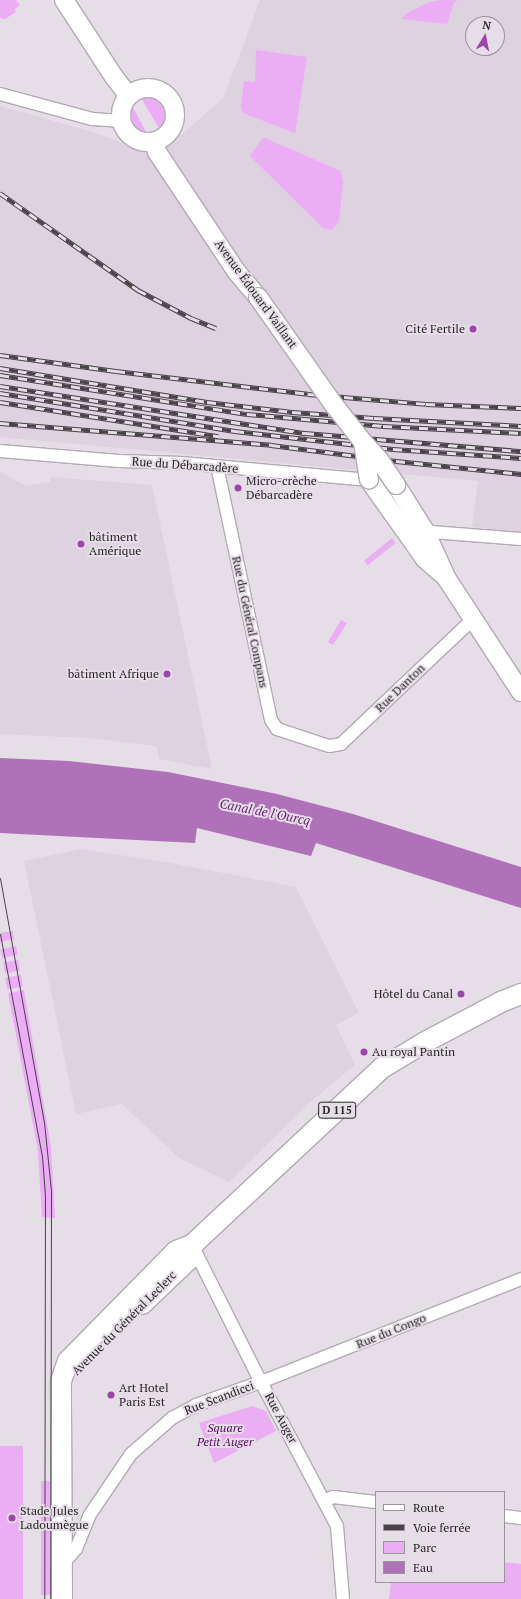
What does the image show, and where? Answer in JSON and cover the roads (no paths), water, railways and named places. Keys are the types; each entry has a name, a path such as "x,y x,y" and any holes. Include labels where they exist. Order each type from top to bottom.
{"main road":[{"path":"64,0 114,77 129,96"},
{"path":"154,88 163,92 172,102 176,112 174,126 164,137 154,142 142,142 134,138 126,131 122,121 122,107 129,96 140,89 154,88"},
{"name":"Avenue Édouard Vaillant","path":"154,142 157,152 236,270 258,297 363,442 380,461 425,531 447,579 520,689"},
{"name":"Avenue Édouard Vaillant","path":"363,442 369,480 425,559 447,579"},
{"name":"Avenue du Général Leclerc","path":"501,1002 521,987"},
{"name":"Avenue du Général Leclerc","path":"62,1565 62,1393 67,1380 77,1367 188,1260 192,1245 382,1068 427,1041 501,1002 521,994"},
{"name":"D 115","path":"62,1565 62,1599"}],"street":[{"path":"0,94 86,118 122,121"},
{"name":"Rue du Débarcadère","path":"0,451 119,461 218,466 369,480"},
{"name":"Rue du Général Compans","path":"218,466 271,720 277,729 323,744"},
{"path":"404,530 521,539"},
{"name":"Rue Danton","path":"323,744 338,746 345,742 473,620"},
{"name":"Rue Auger","path":"192,1245 261,1382 338,1526 343,1599"},
{"name":"Rue du Congo","path":"261,1382 521,1279"},
{"name":"Rue Scandicci","path":"62,1565 76,1549 89,1516 109,1484 131,1454 151,1434 172,1418 196,1405 261,1382"},
{"path":"324,1501 333,1497 375,1502"},
{"path":"505,1516 521,1518"}],"water":[{"name":"Canal de l'Ourcq","path":"0,758 69,761 168,772 277,794 353,814 521,867 521,908 316,843 311,856 197,828 195,843 0,833"}],"tram line":[{"path":"0,878 44,1122 51,1191 50,1599"},
{"path":"0,934 42,1156 45,1196 44,1599"}],"railway":[{"path":"0,193 138,290 191,318 216,328"},
{"path":"0,355 116,371 308,394 426,404 521,408"},
{"path":"0,368 207,402 292,412 521,426"},
{"path":"0,375 247,414 383,426 521,433"},
{"path":"0,386 305,433 521,451"},
{"path":"0,393 235,431 393,449 521,458"},
{"path":"0,402 218,436"},
{"path":"0,423 271,445 396,461 521,474"}],"place":[{"name":"Cité Fertile","path":"473,329"},
{"name":"Micro-crèche Débarcadère","path":"238,488"},
{"name":"bâtiment Amérique","path":"81,544"},
{"name":"bâtiment Afrique","path":"167,674"},
{"name":"Hôtel du Canal","path":"461,994"},
{"name":"Au royal Pantin","path":"364,1052"},
{"name":"Art Hotel Paris Est","path":"111,1395"},
{"name":"Stade Jules Ladoumègue","path":"12,1518"}],"park label":[{"name":"Square Petit Auger","path":"225,1435"}]}
